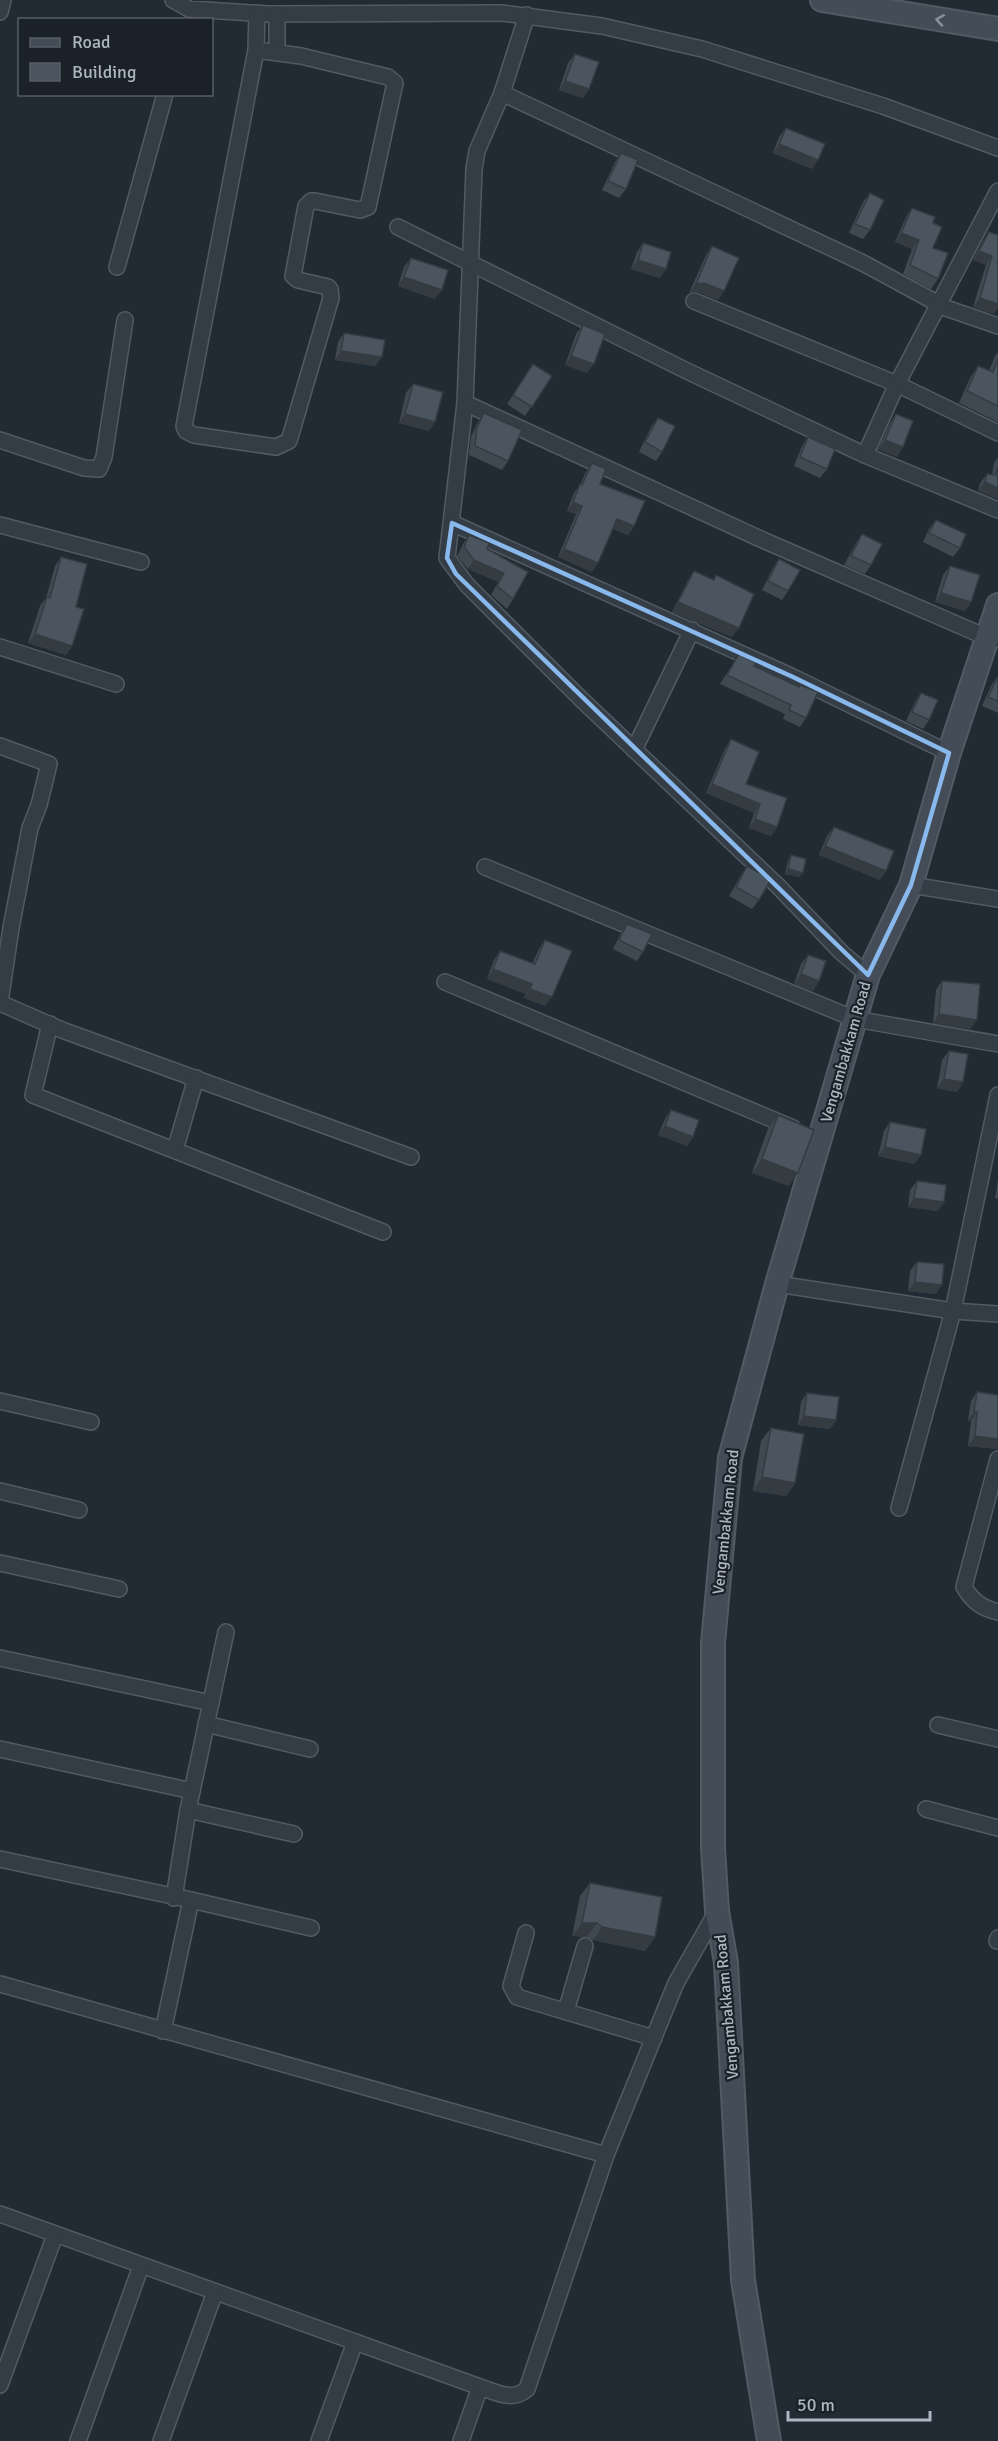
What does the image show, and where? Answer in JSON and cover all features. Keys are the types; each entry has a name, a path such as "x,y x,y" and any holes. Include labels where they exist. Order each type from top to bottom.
{"main road":[{"path":"822,0 998,29"},
{"name":"Vengambakkam Road","path":"769,2441 742,2280 726,1964 717,1911 713,1848 713,1643 730,1458 777,1284 868,975 911,885 949,753 992,638 998,605"}],"street":[{"path":"0,12 3,0"},
{"path":"173,0 188,14 502,13 602,26 702,49 883,106 998,148"},
{"path":"256,50 277,52 388,77 395,83 368,207 360,210 315,201 311,201 306,206 293,276 298,280 328,287 331,298 289,441 276,447 194,435 186,431 184,426 256,50 257,13"},
{"path":"277,14 277,52"},
{"path":"527,15 502,93 476,160 465,403 447,558 456,574 634,750 778,886 842,953 868,975"},
{"path":"502,93 863,263 946,308 998,326"},
{"path":"117,267 164,96"},
{"path":"865,455 897,384 998,191"},
{"path":"398,226 687,371 865,455 998,510"},
{"path":"694,302 897,384 998,434"},
{"path":"0,440 84,468 99,469 105,457 125,320"},
{"path":"465,403 765,541 992,638"},
{"path":"452,523 692,630 949,753"},
{"path":"0,525 141,562"},
{"path":"634,750 692,630"},
{"path":"0,647 116,684"},
{"path":"0,746 49,764 39,805 30,828 0,1002 50,1024 411,1157"},
{"path":"485,867 855,1020 998,1044"},
{"path":"911,885 998,899"},
{"path":"445,982 820,1140"},
{"path":"50,1024 33,1095 383,1232"},
{"path":"175,1150 196,1078"},
{"path":"899,1508 953,1311 998,1095"},
{"path":"777,1284 953,1311 998,1314"},
{"path":"0,1401 91,1422"},
{"path":"998,1459 964,1587 971,1600 985,1609 998,1612"},
{"path":"0,1491 79,1510"},
{"path":"0,1563 119,1589"},
{"path":"174,1898 188,1810 226,1632"},
{"path":"0,1659 211,1703"},
{"path":"206,1724 310,1749"},
{"path":"938,1725 998,1739"},
{"path":"0,1749 192,1791"},
{"path":"926,1809 998,1828"},
{"path":"188,1810 294,1834"},
{"path":"0,1859 311,1928"},
{"path":"163,2031 191,1900"},
{"path":"0,2214 480,2387 508,2396 520,2395 527,2389 606,2155 676,1983 717,1911"},
{"path":"526,1933 511,1986 517,1997 654,2038"},
{"path":"566,2011 585,1946"},
{"path":"0,1984 606,2155"},
{"path":"0,2385 55,2235"},
{"path":"78,2441 141,2266"},
{"path":"161,2441 215,2292"},
{"path":"319,2441 355,2342"},
{"path":"461,2441 480,2387"}],"highlighted area":[{"path":"452,523 793,677 949,753 911,885 868,975 456,574 447,558"}],"building":[{"path":"575,54 599,62 589,89 565,81"},
{"path":"786,128 825,144 818,160 779,144"},
{"path":"621,153 638,160 626,189 608,181"},
{"path":"870,193 884,200 870,230 855,224"},
{"path":"912,208 935,217 933,223 942,227 933,248 948,253 938,279 910,265 919,240 901,233"},
{"path":"989,232 998,235 998,304 980,298 992,256 979,251"},
{"path":"643,243 671,252 666,269 638,260"},
{"path":"712,246 739,258 724,291 704,283 696,284"},
{"path":"411,258 448,270 442,290 404,277"},
{"path":"583,325 605,334 594,364 571,356"},
{"path":"344,333 385,340 382,357 341,351"},
{"path":"998,359 998,406 967,391 978,366 993,372"},
{"path":"533,364 552,376 532,407 513,395"},
{"path":"413,384 443,392 435,422 405,414"},
{"path":"484,413 522,430 508,461 475,446 477,428"},
{"path":"896,414 913,421 903,447 885,440"},
{"path":"658,418 675,426 662,452 645,442"},
{"path":"808,437 835,449 827,469 800,457"},
{"path":"592,463 606,469 600,484 645,501 634,526 617,519 598,563 564,549 582,506 573,502"},
{"path":"998,466 998,488 985,482 987,474 996,475"},
{"path":"936,520 966,534 960,548 929,533"},
{"path":"862,534 882,544 871,565 851,556"},
{"path":"469,535 489,543 487,549 528,572 513,599 497,586 504,573 474,560 464,547"},
{"path":"61,557 87,564 76,607 84,609 72,646 35,634 47,597 50,598"},
{"path":"779,559 800,570 788,591 768,581"},
{"path":"950,566 980,575 971,602 941,593"},
{"path":"694,571 714,580 716,575 754,594 739,628 678,602"},
{"path":"739,654 756,663 754,666 799,687 800,685 818,692 806,718 789,710 791,705 727,675"},
{"path":"998,676 998,701 988,697"},
{"path":"921,693 938,700 929,720 912,712"},
{"path":"731,739 759,752 746,784 787,798 777,827 755,819 760,804 712,784"},
{"path":"834,827 894,851 886,871 825,846"},
{"path":"791,855 806,859 803,873 788,869"},
{"path":"747,866 771,879 759,900 736,887"},
{"path":"627,924 652,934 643,952 619,940"},
{"path":"545,940 572,951 552,997 530,989 532,984 493,969 500,951 535,964"},
{"path":"808,955 826,961 819,981 801,974"},
{"path":"942,981 980,984 977,1020 939,1014"},
{"path":"949,1051 968,1054 963,1082 944,1079"},
{"path":"671,1110 699,1120 693,1137 665,1126"},
{"path":"778,1115 814,1130 798,1173 762,1159"},
{"path":"890,1122 926,1129 921,1155 885,1147"},
{"path":"917,1181 946,1185 944,1202 914,1198"},
{"path":"917,1262 944,1264 942,1285 915,1282"},
{"path":"977,1392 998,1395 998,1439 975,1436 977,1412 974,1412"},
{"path":"807,1393 839,1397 836,1420 804,1416"},
{"path":"771,1428 804,1434 795,1483 762,1477"},
{"path":"590,1883 662,1897 655,1937 602,1927 597,1923 582,1923"}]}
